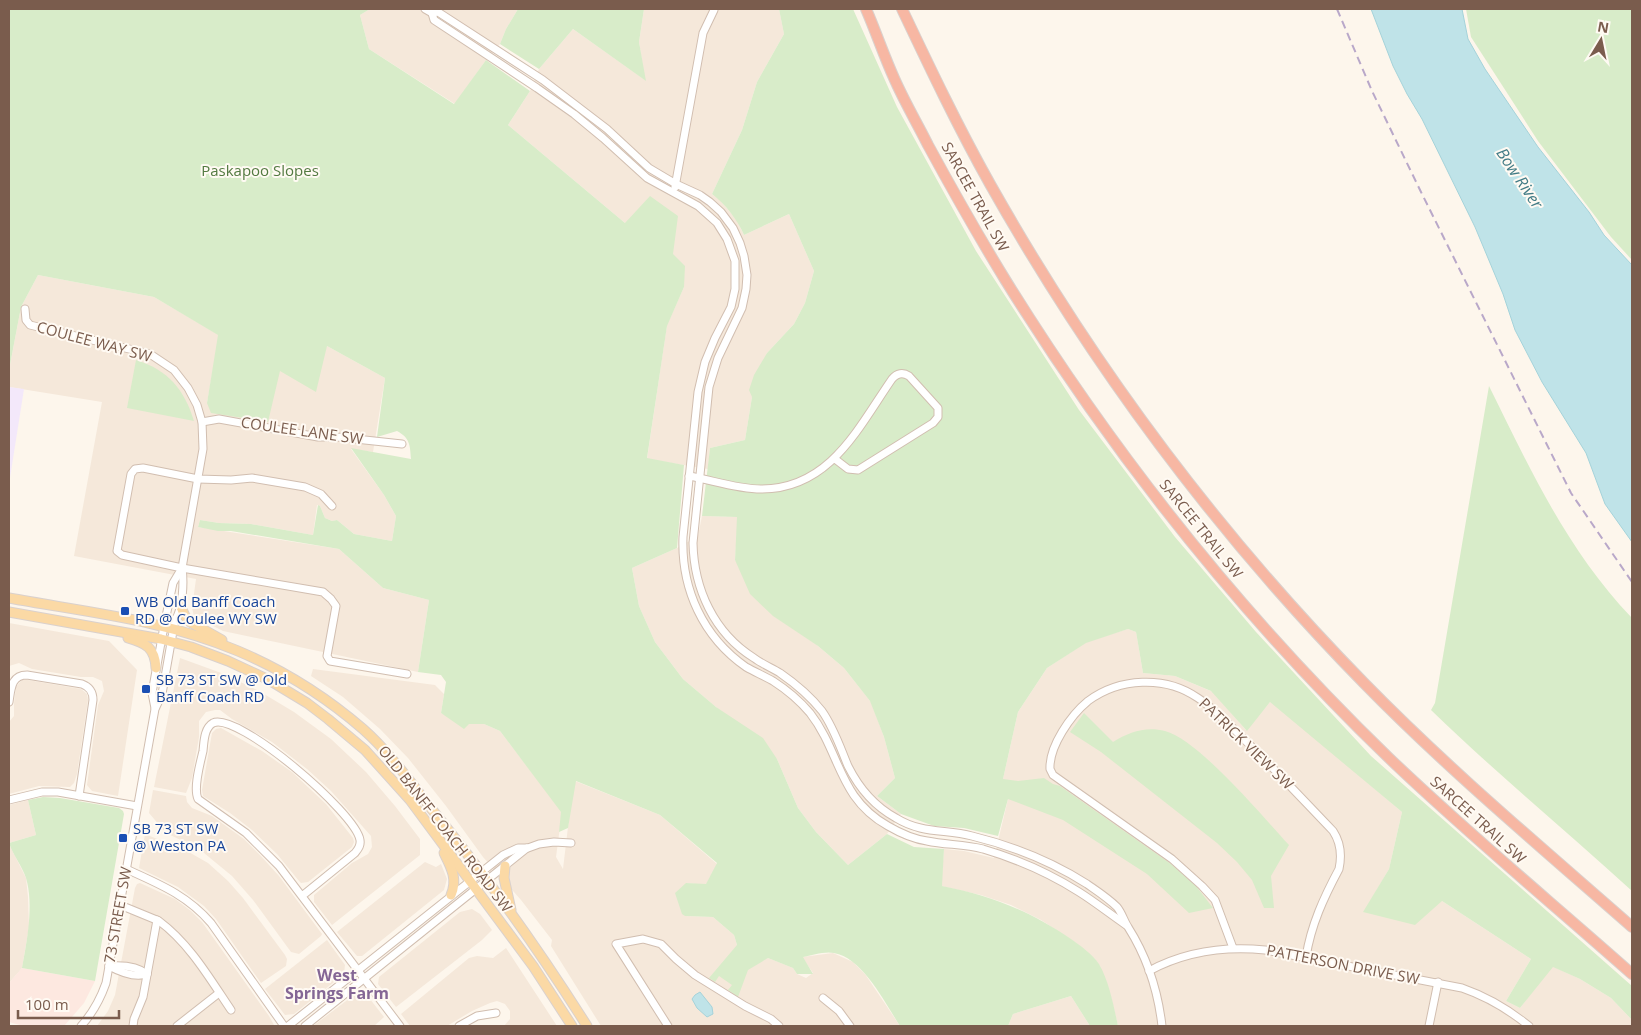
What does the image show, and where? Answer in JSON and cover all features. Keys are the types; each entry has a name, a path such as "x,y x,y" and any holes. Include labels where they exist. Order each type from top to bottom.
{"highway":[{"path":"860,9 877,47 894,78"},
{"name":"SARCEE TRAIL SW","path":"866,9 894,78 942,171 977,232 1044,340 1130,465 1226,586 1308,676 1395,764 1457,822 1632,974"},
{"name":"SARCEE TRAIL SW","path":"902,9 989,182 1024,242 1099,358 1167,454 1272,582 1364,684 1474,788 1632,927"}],"main road":[{"name":"OLD BANFF COACH ROAD SW","path":"9,598 164,626 203,637 250,656 310,689 363,729 395,762 487,880 587,1026"},
{"path":"180,605 185,616 194,624 250,656"},
{"name":"OLD BANFF COACH ROAD SW","path":"9,612 172,641 245,669 276,684 314,708 346,733 404,793 533,966 572,1026"},
{"path":"96,628 145,645 153,653 156,668"},
{"path":"431,828 453,872 454,886 451,895"},
{"path":"505,866 504,878 512,915"}],"street":[{"path":"673,193 703,33 714,10"},
{"path":"428,11 438,12 543,80 607,128 649,168 676,184 700,195 716,206 726,217 740,242 744,256 747,283 742,308 715,366 706,405 693,548 696,575 706,603 720,628 748,655 800,687 827,718 848,766 865,793 884,811 904,823 914,826 932,831 963,834 1017,849 1049,862 1106,897 1118,908 1140,946 1159,1004 1162,1026"},
{"path":"428,11 434,20 574,114 641,173 698,206 717,223 729,244 736,272 735,289 731,307 705,362 696,403 683,551 686,578 696,607 709,630 729,653 747,667 772,680 802,704 819,726 840,773 855,797 872,815 886,825 919,839 974,847 1033,867 1078,891 1128,926"},
{"path":"537,88 543,80"},
{"path":"736,272 746,271"},
{"name":"COULEE WAY SW","path":"25,309 26,320 30,325 150,354 174,370 188,388 197,405 202,422 203,448 182,568"},
{"path":"705,362 715,366"},
{"path":"689,476 750,488 773,488 802,481 835,459 846,446 892,378 899,374 904,373 909,376 938,408 938,417 933,423 858,470 848,469 835,459"},
{"name":"COULEE LANE SW","path":"202,422 219,419 318,437 337,437 402,444"},
{"path":"332,506 321,494 305,487 252,478 231,480 198,478 143,468 135,469 131,474 116,551 122,555 182,568 324,592 336,606 327,656 330,661 407,674"},
{"name":"73 STREET SW","path":"81,1026 93,1013 106,983 155,709 162,694 184,585 182,568"},
{"name":"73 STREET SW","path":"155,709 152,693 161,639 173,583 182,568"},
{"path":"696,607 706,603"},
{"path":"9,702 12,684 16,677 27,674 82,684 92,691 93,700 79,796"},
{"name":"PATRICK VIEW SW","path":"1233,948 1215,900 1202,886 1172,859 1053,775 1050,769 1052,755 1068,722 1085,704 1100,693 1121,685 1147,682 1172,686 1198,698 1214,711 1269,765 1333,831 1339,843 1341,855 1339,869 1321,904 1309,938 1306,957"},
{"path":"793,696 800,687"},
{"path":"302,896 355,853 360,847 360,837 328,797 290,763 260,742 235,728 222,722 213,724 207,731 205,739 196,789 198,799 236,825 255,841 278,866 400,1026"},
{"path":"9,800 23,795 49,792 137,806"},
{"path":"288,1026 480,871 510,851 554,842 571,844"},
{"path":"305,1026 528,848"},
{"path":"126,869 181,896 201,912 211,923 284,1026"},
{"path":"120,905 157,920 164,925 188,949 231,1010"},
{"path":"133,1026 143,997 157,920"},
{"path":"668,1026 616,944 643,939 661,944 694,976 745,1006 772,1019 779,1026"},
{"name":"PATTERSON DRIVE SW","path":"1149,971 1181,957 1202,952 1233,948 1265,950 1462,988 1505,1007 1529,1026"},
{"path":"109,966 128,967 142,970 147,974"},
{"path":"1430,1026 1438,982"},
{"path":"177,1026 219,993"},
{"path":"823,998 839,1011 850,1026"},
{"path":"459,1026 477,1016 496,1013"}],"shaded area":[{"path":"370,9 518,9 506,29 500,44 486,60 455,104 369,49 360,15"},
{"path":"644,9 779,9 784,34 757,82 742,130 712,194 720,200 736,219 744,235 789,214 814,271 805,303 794,324 767,353 752,397 745,440 710,448 708,469 647,459 667,325 684,287 625,223 508,125 530,91 539,69 573,29 645,80 639,42"},
{"path":"38,275 154,297 219,335 207,403 280,371 327,346 385,378 373,452 351,449 384,495 396,516 392,541 354,534 337,520 332,521 325,518 320,506 317,505 313,535 251,524 219,523 200,520 198,527 339,549 383,588 429,600 418,672 223,631 194,616 192,608 196,579 74,556 102,402 9,387 9,370 21,307"},
{"path":"9,387 24,389 9,484"},
{"path":"702,516 738,517 735,560 818,646 844,668 871,702 884,737 895,778 877,796 901,814 887,834 848,865 816,832 798,808 777,759 683,679 655,642 639,606 632,568 677,548 698,536"},
{"path":"9,623 109,641 137,670 118,796 92,791 87,785 98,705 104,691 102,681 93,677 81,677 32,669 19,663 9,666"},
{"path":"1128,629 1136,632 1143,673 1175,676 1213,692 1246,730 1270,702 1276,705 1402,812 1389,869 1364,912 1442,901 1531,959 1506,1001 1520,1008 1552,966 1580,979 1611,998 1632,1020 1632,1026 1118,1026 1111,997 1100,966 1094,958 1076,943 1041,920 1011,905 981,895 941,886 944,849 964,851 994,858 1008,799 1003,779 1018,712 1047,668 1088,641"},
{"path":"180,658 224,674 259,691 294,712 331,739 366,772 395,806 420,839 420,855 332,925 314,902 314,895 352,863 368,854 372,847 371,836 331,791 307,769 272,742 220,710 206,712 199,721 199,737 192,778 186,793 154,787"},
{"path":"313,669 435,685 444,694 441,713 469,724 484,724 500,731 562,812 556,857 563,869 575,781 660,815 717,864 706,885 686,883 685,916 713,917 734,935 743,966 768,958 793,968 797,974 806,978 813,973 802,957 833,953 853,962 865,974 900,1026 601,1026 551,946 552,940 521,900 483,857 408,758 380,729 343,697 311,676"},
{"path":"22,680 81,689 87,694 88,700 77,774 74,783 70,787 39,786 9,794 9,722 14,716 16,687"},
{"path":"221,728 262,751 292,772 326,804 353,838 352,847 308,882 301,883 277,854 252,830 203,796 202,790 212,733 216,729"},
{"path":"153,790 186,796 187,802 192,808 212,816 244,839 279,876 322,934 321,936 299,954 291,952 253,900 232,876 204,853 166,833 149,813"},
{"path":"28,800 36,835 9,843 9,805"},
{"path":"145,834 187,851 208,863 228,881 243,898 285,955 287,959 286,966 261,983 216,919 204,906 178,887 139,868"},
{"path":"10,846 26,878 29,927 22,968 9,983 9,848"},
{"path":"425,862 436,867 441,864 447,879 444,890 362,956 357,956 337,932"},
{"path":"140,883 175,899 202,922 274,1025 97,1026 108,1011 115,995 135,888"},
{"path":"472,909 480,914 492,930 482,940 396,1007 378,984 379,977 460,912"},
{"path":"327,940 345,965 344,974 294,1014 285,1015 265,989"},
{"path":"506,948 557,1026 504,1026 510,1019 510,1011 505,1004 497,1001 472,1011 447,1026 410,1026 401,1014 469,958 477,956 493,958"},
{"path":"22,968 95,981 84,1003 64,1026 23,1026 9,1022 9,983"},
{"path":"358,992 366,994 384,1017 374,1026 313,1026"},
{"path":"1071,996 1090,1026 1008,1026 1013,1014"}],"green space":[{"name":"Paskapoo Slopes","path":"9,9 370,9 360,15 369,49 454,104 486,60 530,91 508,125 625,223 650,196 678,216 673,254 685,266 684,287 667,326 647,458 684,465 677,548 632,568 639,606 655,642 683,679 716,707 763,738 777,759 798,808 816,832 848,865 887,834 914,847 944,849 942,886 977,894 1024,912 1071,939 1093,957 1106,978 1118,1026 1090,1026 1071,996 1013,1014 1008,1026 900,1026 864,972 845,957 834,953 803,957 813,974 797,974 793,968 768,958 748,970 738,997 728,990 732,985 719,976 715,982 709,978 737,945 734,935 713,917 685,916 682,914 675,893 686,883 706,884 717,863 660,815 576,781 568,828 559,832 561,812 500,731 484,724 469,724 464,729 441,713 446,682 441,675 418,672 429,600 383,588 339,549 198,527 200,520 219,523 251,524 313,535 318,505 325,518 332,521 337,520 354,534 392,541 396,516 384,495 351,448 411,459 405,436 397,431 377,437 385,378 327,346 316,392 280,371 268,422 211,413 207,403 218,335 154,297 38,275 21,307 9,370"},
{"path":"518,9 644,9 639,42 646,81 573,29 539,69 500,44 506,29"},
{"path":"779,9 853,9 897,107 976,251 1079,410 1175,537 1256,632 1371,756 1632,986 1632,1020 1611,998 1580,979 1553,967 1520,1008 1506,1001 1531,959 1442,901 1415,925 1363,912 1389,869 1402,812 1270,702 1247,731 1211,691 1175,676 1143,673 1136,632 1128,629 1086,643 1047,668 1018,712 1003,779 1018,781 1044,778 1060,786 1171,864 1196,886 1213,908 1189,913 1147,874 1063,820 1008,799 998,836 964,828 934,826 901,814 877,796 895,778 884,737 870,701 844,668 818,646 773,616 750,594 735,560 737,517 702,516 710,448 745,440 752,397 749,390 754,375 767,353 794,324 805,303 814,271 789,214 744,235 731,213 712,194 742,130 757,82 784,34"},
{"path":"1466,9 1632,9 1632,260 1611,237 1538,141 1471,37"},
{"path":"136,360 157,369 173,382 185,399 194,421 127,408"},
{"path":"1489,386 1535,478 1569,537 1609,592 1632,618 1632,891 1431,710 1435,703"},
{"path":"1084,713 1113,742 1125,735 1151,729 1165,731 1179,737 1230,781 1289,845 1271,876 1274,908 1264,908 1252,880 1217,843 1101,752 1070,732"},
{"path":"43,797 119,808 124,814 95,981 22,968 30,911 28,889 26,878 9,843 36,835 28,800"}],"water":[{"name":"Bow River","path":"1371,9 1462,9 1468,39 1485,69 1538,147 1589,212 1604,235 1632,265 1632,542 1605,504 1586,453 1542,382 1515,330 1503,294 1475,227 1422,119 1393,66"},
{"path":"700,992 712,1007 713,1014 707,1017 697,1008 692,999"}],"railway":[{"path":"1337,9 1372,91 1571,493 1632,582"}],"place":[{"name":"WB Old Banff Coach RD @ Coulee WY SW","path":"125,611"},
{"name":"SB 73 ST SW @ Old Banff Coach RD","path":"146,689"},
{"name":"SB 73 ST SW @ Weston PA","path":"123,838"}],"district":[{"name":"West Springs Farm","path":"337,984"}]}
